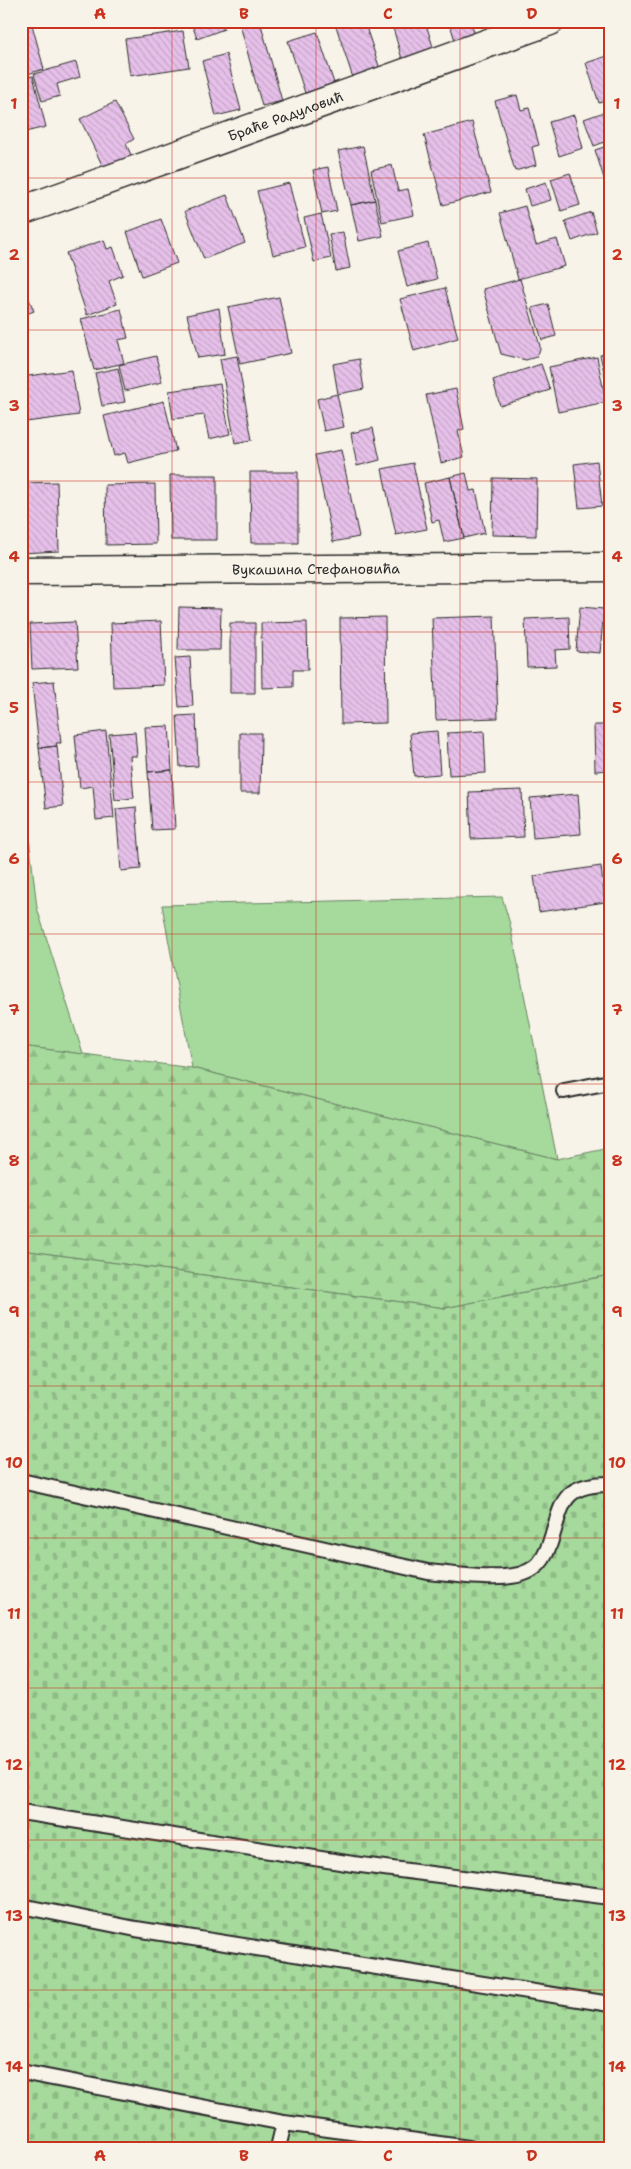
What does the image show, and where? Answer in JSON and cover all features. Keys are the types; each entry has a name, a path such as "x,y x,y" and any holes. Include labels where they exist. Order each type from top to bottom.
{"street":[{"name":"Браће Радуловић","path":"21,211 550,21"},
{"name":"Вукашина Стефановића","path":"21,572 610,567"}],"lane":[{"path":"564,1092 610,1082"},
{"path":"21,1481 428,1572 497,1577 518,1575 534,1569 546,1555 565,1498 578,1488 592,1484 610,1484"},
{"path":"21,1812 353,1864 610,1897"},
{"path":"21,1906 136,1929 610,2004"},
{"path":"21,2072 284,2123 469,2148"},
{"path":"278,2148 284,2123"}],"green space":[{"path":"21,802 25,802 37,908 83,1054 21,1046"},
{"path":"502,897 510,924 557,1159 192,1068 162,905"},
{"path":"21,1046 192,1068 557,1159 610,1148 610,1275 445,1308 21,1250"},
{"path":"21,1250 445,1308 610,1275 610,2148 21,2148"}],"building":[{"path":"21,21 31,21 44,69 21,76"},
{"path":"191,21 222,21 224,29 197,39"},
{"path":"239,21 260,21 282,101 262,106"},
{"path":"341,21 364,21 380,69 353,78 335,23"},
{"path":"391,21 425,21 434,50 402,59"},
{"path":"449,21 470,21 476,37 456,44"},
{"path":"183,31 189,67 130,76 125,39"},
{"path":"317,32 334,83 305,93 288,41"},
{"path":"226,54 241,110 216,116 202,61"},
{"path":"610,55 610,99 599,103 586,63"},
{"path":"76,62 80,77 57,84 60,96 42,101 34,74"},
{"path":"33,76 46,127 21,133 21,78"},
{"path":"517,95 521,110 529,108 539,145 532,147 536,165 515,171 495,101"},
{"path":"115,102 134,139 126,144 133,159 106,173 80,119"},
{"path":"610,110 610,140 594,146 584,119"},
{"path":"574,115 583,148 559,156 549,122"},
{"path":"472,122 491,192 443,205 424,135"},
{"path":"610,145 610,194 609,194 595,150"},
{"path":"363,146 375,200 351,205 338,151"},
{"path":"392,165 398,191 408,189 414,215 382,222 371,170"},
{"path":"328,167 337,211 322,214 313,170"},
{"path":"570,173 580,205 561,211 551,179"},
{"path":"546,182 551,200 530,206 525,189"},
{"path":"289,183 305,247 273,255 257,191"},
{"path":"227,195 245,243 204,259 185,211"},
{"path":"375,200 383,236 359,241 351,205"},
{"path":"525,206 536,245 557,239 565,266 518,279 500,213"},
{"path":"591,212 597,232 572,241 565,221"},
{"path":"321,214 331,258 314,262 304,218"},
{"path":"161,219 177,263 142,276 127,232"},
{"path":"343,232 350,268 336,271 329,234"},
{"path":"104,240 107,249 113,247 123,275 109,281 117,304 87,315 66,253"},
{"path":"428,243 437,279 407,287 398,251"},
{"path":"520,279 540,346 536,357 526,360 501,354 483,289"},
{"path":"21,280 34,311 21,316"},
{"path":"445,288 458,338 414,351 400,299"},
{"path":"279,297 291,353 240,364 228,307"},
{"path":"548,304 556,336 542,340 532,308"},
{"path":"219,308 225,354 198,358 187,315"},
{"path":"121,309 128,338 118,340 124,363 94,370 81,319"},
{"path":"610,353 610,379 606,380 600,355"},
{"path":"156,356 162,382 125,391 119,365"},
{"path":"237,356 252,440 235,443 220,359"},
{"path":"597,357 606,402 558,412 549,367"},
{"path":"359,359 364,389 338,394 333,364"},
{"path":"541,364 550,390 500,406 493,380"},
{"path":"118,368 125,402 102,406 95,373"},
{"path":"72,370 79,415 26,422 21,377"},
{"path":"220,384 230,434 209,439 204,415 173,419 169,391"},
{"path":"21,387 25,412 21,413"},
{"path":"456,389 464,429 458,431 464,457 441,463 426,395"},
{"path":"337,394 344,427 324,431 317,399"},
{"path":"164,401 176,451 128,463 125,453 114,456 104,416"},
{"path":"373,428 380,460 357,466 351,433"},
{"path":"341,450 359,537 333,542 315,455"},
{"path":"597,461 602,506 579,508 574,464"},
{"path":"413,463 427,529 396,535 382,469"},
{"path":"250,472 298,472 298,543 251,543"},
{"path":"466,473 470,491 476,490 485,533 464,538 450,477"},
{"path":"170,475 217,475 217,540 171,540"},
{"path":"450,477 464,538 444,542 439,520 432,522 424,483"},
{"path":"493,478 537,479 536,536 492,535"},
{"path":"57,482 59,551 21,553 21,483"},
{"path":"155,484 156,544 106,545 105,485"},
{"path":"179,607 221,608 220,650 178,650"},
{"path":"580,607 604,609 600,653 576,651"},
{"path":"494,616 498,718 436,720 432,618"},
{"path":"385,617 386,723 341,724 340,618"},
{"path":"569,617 570,649 555,650 556,666 527,667 525,619"},
{"path":"161,621 164,685 113,687 111,623"},
{"path":"75,622 78,667 32,669 30,624"},
{"path":"307,622 308,670 293,670 293,687 262,688 261,623"},
{"path":"230,623 255,623 255,693 230,693"},
{"path":"190,657 193,706 179,707 175,658"},
{"path":"54,681 61,743 56,743 57,746 39,748 32,683"},
{"path":"196,715 198,766 180,767 177,716"},
{"path":"594,725 610,725 610,770 595,771"},
{"path":"169,726 172,770 148,772 145,727"},
{"path":"106,731 114,818 96,820 93,786 80,788 75,735"},
{"path":"437,731 440,774 414,776 410,733"},
{"path":"484,731 486,773 449,775 447,733"},
{"path":"135,732 137,756 130,756 134,798 115,800 109,734"},
{"path":"240,733 261,733 260,793 240,793"},
{"path":"57,746 63,806 46,808 39,748"},
{"path":"172,770 175,829 152,830 148,772"},
{"path":"522,790 524,837 471,839 469,792"},
{"path":"578,794 581,834 533,838 530,798"},
{"path":"136,807 141,869 121,871 116,809"},
{"path":"601,866 605,902 539,912 534,876"}]}
